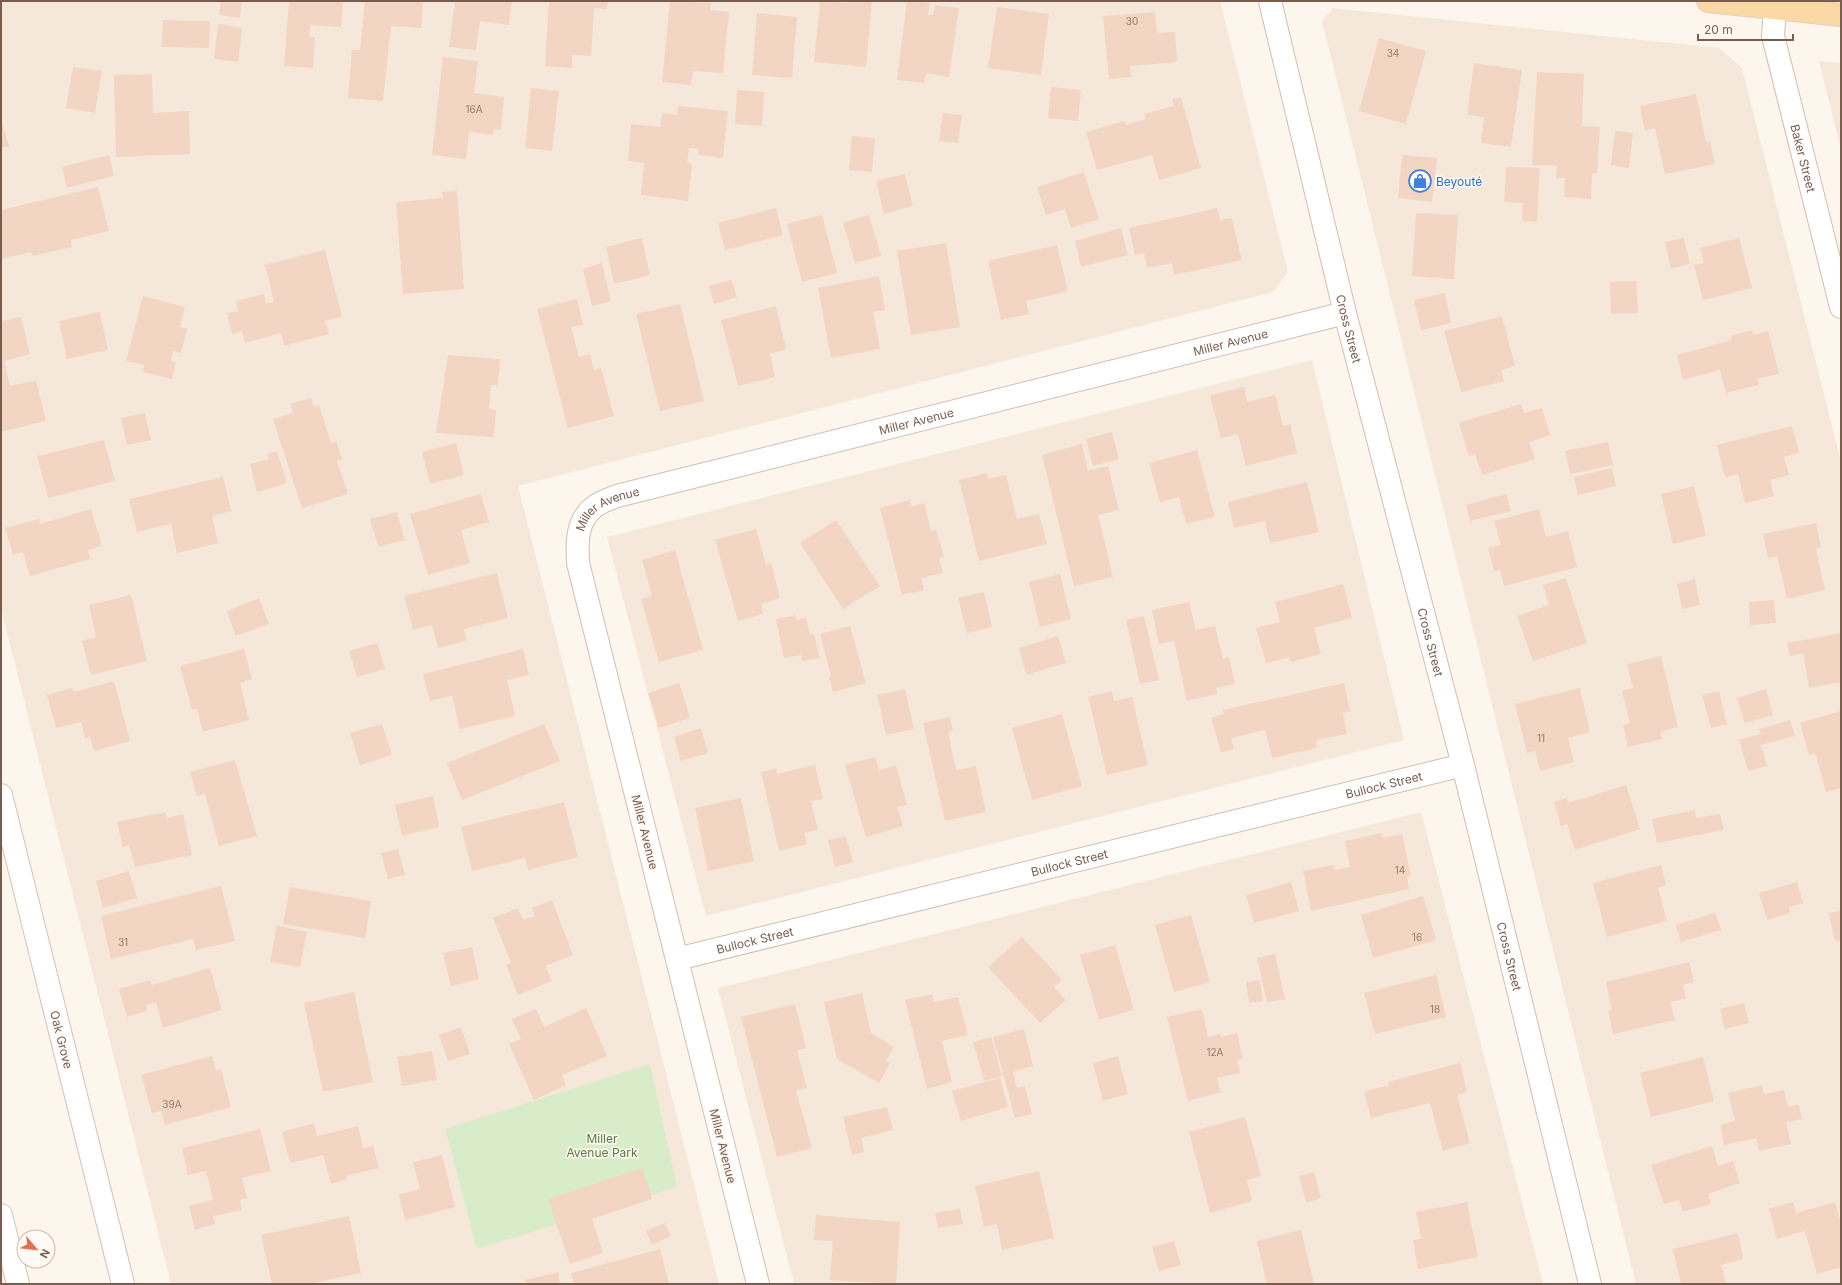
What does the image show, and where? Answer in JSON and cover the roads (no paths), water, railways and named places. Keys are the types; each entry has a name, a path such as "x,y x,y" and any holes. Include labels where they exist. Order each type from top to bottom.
{"main road":[{"path":"1708,1 1841,15"}],"street":[{"name":"Cross Street","path":"1270,1 1345,313 1463,765 1590,1284"},
{"name":"Baker Street","path":"1775,8 1773,36 1841,307"},
{"name":"Miller Avenue","path":"758,1284 578,564 577,545 580,523 594,507 624,494 1345,313"},
{"name":"Bullock Street","path":"676,959 1463,765"},
{"name":"Oak Grove","path":"1,795 123,1284"},
{"path":"1,1215 18,1284"}],"place":[{"name":"Beyouté","path":"1420,181"}],"park label":[{"name":"Miller Avenue Park","path":"602,1145"}]}
